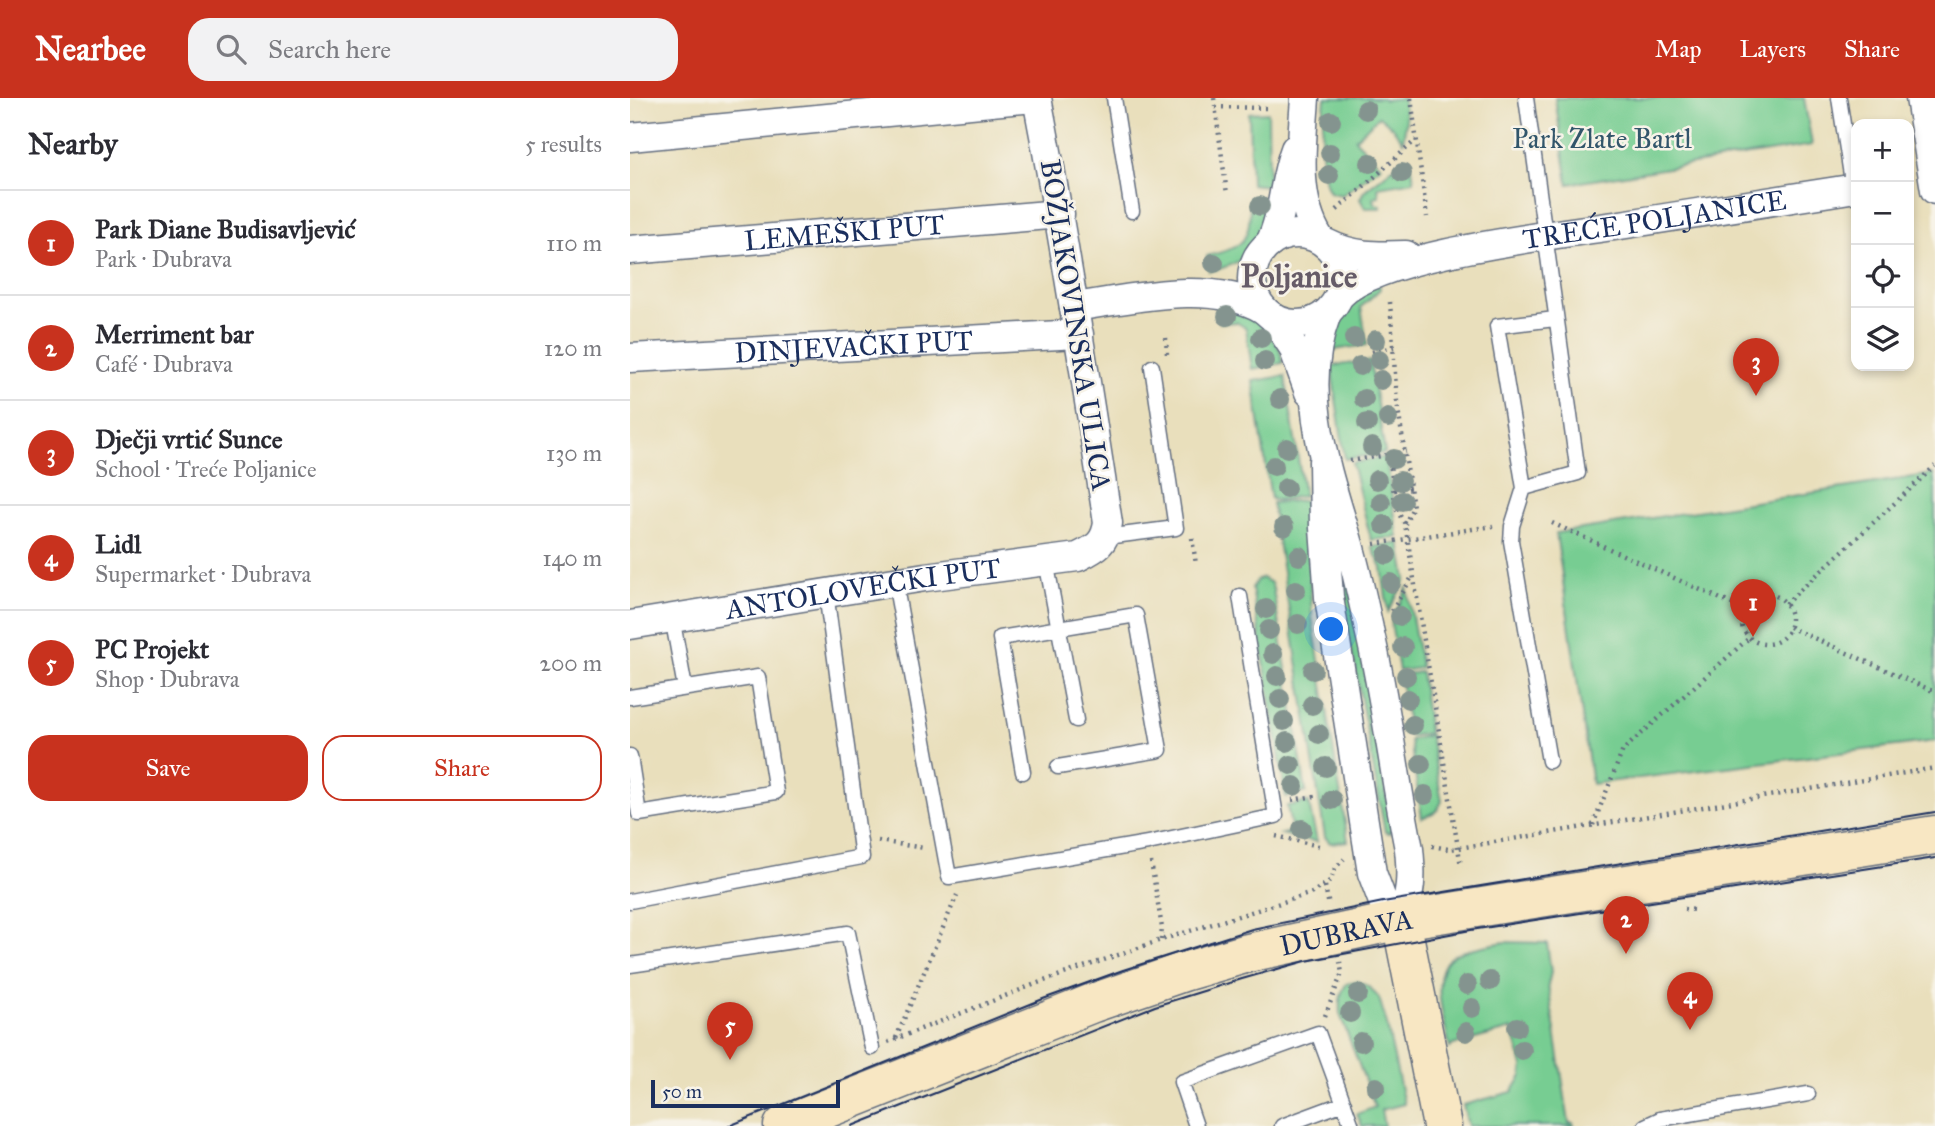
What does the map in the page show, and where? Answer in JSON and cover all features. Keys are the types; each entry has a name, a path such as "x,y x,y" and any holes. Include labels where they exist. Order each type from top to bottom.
{"main road":[{"name":"DUBRAVA","path":"783,1126 1040,1023 1160,979 1248,953 1401,920 1935,835"},
{"path":"1401,920 1441,1126"}],"street":[{"path":"630,137 1035,98"},
{"name":"BOŽJAKOVINSKA ULICA","path":"1035,98 1059,214 1108,523 1100,543"},
{"path":"1305,98 1302,166 1307,211 1311,225 1335,254 1343,281 1317,344 1316,413"},
{"path":"1920,98 1925,182"},
{"path":"1302,130 1287,171 1280,217 1254,266 1252,281 1255,296 1293,347 1336,461 1346,534 1370,632 1409,849 1411,889 1401,920 1383,902 1376,887 1329,597 1324,528 1336,461"},
{"name":"TREĆE POLJANICE","path":"1334,304 1349,286 1377,273 1451,253 1851,189"},
{"name":"LEMEŠKI PUT","path":"630,250 1059,214"},
{"path":"1076,320 1173,294 1233,273 1246,266 1281,236 1294,233 1323,241"},
{"name":"TREĆE POLJANICE","path":"1323,241 1344,252 1358,255 1451,253"},
{"path":"1173,294 1236,297 1286,323 1301,324 1315,321 1334,304"},
{"name":"DINJEVAČKI PUT","path":"630,358 1076,320"},
{"name":"ANTOLOVEČKI PUT","path":"630,625 895,582 1078,557 1100,543"}],"lane":[{"path":"1114,98 1132,211"},
{"path":"1524,488 1578,473 1526,98"},
{"path":"1839,98 1854,182"},
{"path":"1549,761 1511,541 1512,526 1524,488 1497,326 1555,318"},
{"path":"1100,543 1176,528 1152,367"},
{"path":"1046,561 1076,720"},
{"path":"895,582 949,877 1148,843 1276,816 1240,596"},
{"path":"630,901 862,857 826,593"},
{"path":"1023,772 1000,638 1136,615 1160,750 1058,767"},
{"path":"672,617 685,688"},
{"path":"630,697 758,677 776,792 639,814 630,756"},
{"path":"630,965 848,933 872,1048"},
{"path":"1196,1126 1181,1082 1318,1034 1352,1126"},
{"path":"1645,1126 1660,1119 1808,1094"},
{"path":"1282,1126 1344,1103"}],"path":[{"path":"1214,98 1227,194"},
{"path":"1411,98 1427,216"},
{"path":"1215,107 1267,107"},
{"path":"1336,210 1416,140"},
{"path":"1390,302 1397,402 1412,487 1413,507 1405,524"},
{"path":"1166,338 1167,355"},
{"path":"1371,352 1394,347"},
{"path":"1336,461 1406,452"},
{"path":"1389,454 1396,509 1405,524 1461,866"},
{"path":"1785,604 1935,466"},
{"path":"1394,490 1412,487"},
{"path":"1552,523 1743,609"},
{"path":"1368,545 1501,525"},
{"path":"1196,554 1196,564"},
{"path":"1387,621 1413,576"},
{"path":"1762,595 1779,598 1785,604 1789,611 1789,627 1779,640 1772,644 1756,642 1749,638 1741,624 1743,609 1748,602 1762,595"},
{"path":"1789,627 1935,692"},
{"path":"1592,825 1623,750 1749,638"},
{"path":"1429,846 1459,848 1935,768"},
{"path":"859,839 944,851"},
{"path":"1148,843 1163,928 1162,948"},
{"path":"872,1048 1038,983 1161,940 1312,893 1331,880 1335,868 1348,857"},
{"path":"895,1039 966,874"},
{"path":"1325,886 1328,898"},
{"path":"1271,907 1271,914"},
{"path":"1318,1034 1342,973"}],"green space":[{"path":"1325,98 1403,98 1406,122 1403,141 1379,116 1355,139 1381,166 1342,195 1331,193 1324,174 1322,147"},
{"name":"Park Zlate Bartl","path":"1555,98 1804,98 1812,145 1568,184"},
{"path":"1268,112 1269,186 1251,184 1249,113"},
{"path":"1404,163 1412,168 1414,181 1378,187 1379,196 1374,197 1375,204 1380,205 1380,208 1365,208 1360,199 1364,191 1398,164"},
{"path":"1250,200 1269,200 1262,228 1253,248 1237,262 1209,271 1207,256 1231,249 1244,239 1249,224"},
{"path":"1379,282 1380,289 1361,307 1367,345 1327,351 1340,304"},
{"path":"1218,308 1255,317 1279,347 1283,363 1252,369 1246,328 1236,322 1220,323"},
{"path":"1370,361 1385,453 1345,459 1331,366"},
{"path":"1285,376 1304,496 1278,500 1271,499 1253,381"},
{"path":"1386,457 1398,537 1371,540 1352,463"},
{"path":"1933,474 1935,741 1592,784 1556,533"},
{"path":"1305,500 1312,617 1348,841 1330,843 1325,837 1272,503"},
{"path":"1400,543 1406,579 1388,612 1382,568 1372,547"},
{"path":"1345,556 1392,829 1390,833 1385,832 1355,666 1334,580"},
{"path":"1262,578 1271,583 1273,589 1306,792 1286,797 1252,588 1257,580"},
{"path":"1407,588 1421,668 1399,671 1391,623"},
{"path":"1421,672 1429,733 1410,736 1400,675"},
{"path":"1430,735 1442,801 1437,811 1422,818 1410,740"},
{"path":"1307,802 1317,842 1282,834 1292,831 1287,806"},
{"path":"1505,942 1547,943 1551,972 1548,985 1569,1123 1574,1126 1468,1126 1463,1105 1512,1092 1522,1076 1523,1066 1512,1029 1450,1048 1440,997 1442,972 1447,961 1456,954"},
{"path":"1357,981 1369,987 1379,998 1404,1104 1381,1110 1384,1126 1362,1126 1357,1114 1375,1107 1340,1014 1340,998 1346,984"}],"tram line":[{"path":"729,1126 1043,999 1252,929 1383,902 1935,812"},
{"path":"852,1126 1155,1006 1306,961 1471,930 1935,858"}],"place":[{"name":"Dječji vrtić Sunce","path":"1756,396"},
{"name":"Park Diane Budisavljević","path":"1753,637"},
{"name":"Merriment bar","path":"1626,954"},
{"name":"Lidl","path":"1690,1030"},
{"name":"PC Projekt","path":"730,1060"}],"district":[{"name":"Poljanice","path":"1299,276"}]}
